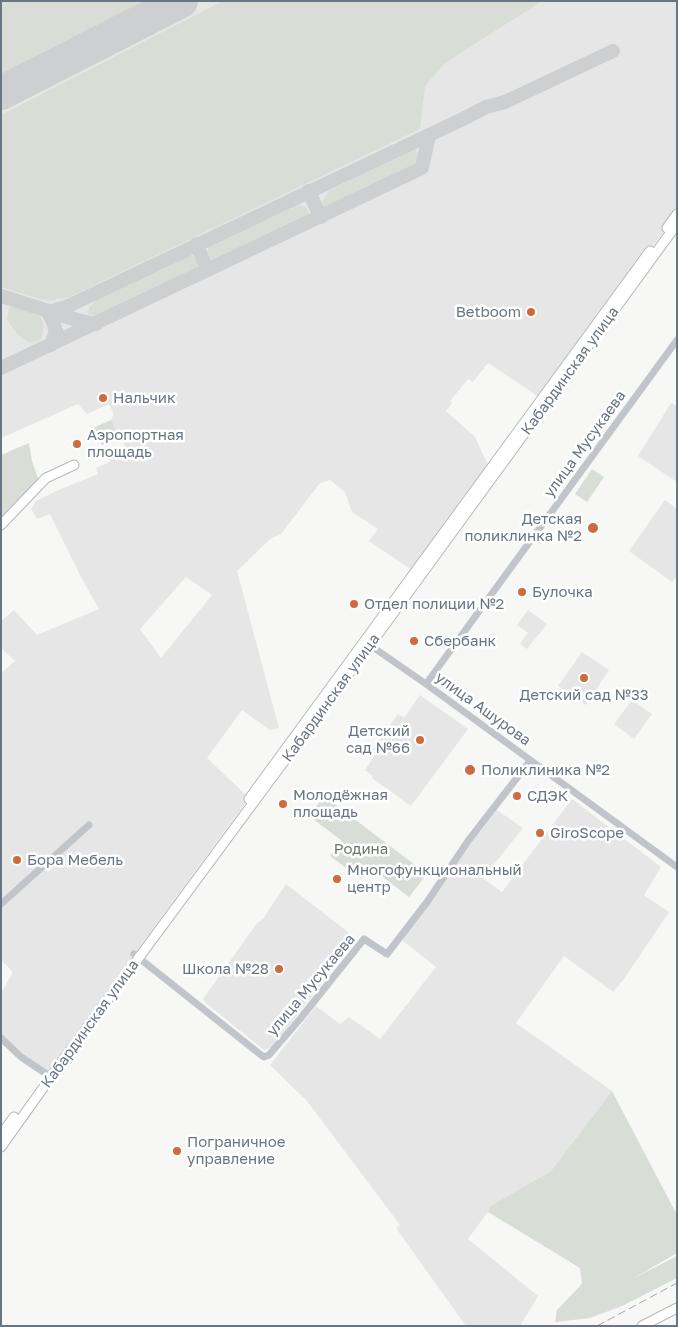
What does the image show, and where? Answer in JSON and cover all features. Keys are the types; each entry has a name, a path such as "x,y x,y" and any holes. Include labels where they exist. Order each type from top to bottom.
{"main road":[{"name":"Кабардинская улица","path":"367,643 677,214"},
{"name":"Кабардинская улица","path":"1,1135 48,1076 677,224"},
{"path":"1,525 46,478 74,465"},
{"name":"Кабардинская улица","path":"1,1147 48,1076"},
{"path":"642,1326 677,1308"}],"street":[{"name":"улица Мусукаева","path":"426,684 677,340"},
{"name":"улица Ашурова","path":"367,643 677,867"},
{"name":"улица Мусукаева","path":"137,956 261,1056 270,1055 364,938 387,954 422,909 468,841 530,761"},
{"path":"1,904 89,825"},
{"path":"1,1038 21,1057 48,1076"}],"shaded area":[{"name":"Нальчик","path":"1,1 677,1 677,214 415,572 369,541 378,529 352,512 345,492 330,480 320,483 281,534 270,539 237,571 279,728 270,730 242,710 207,758 249,798 46,1074 1,1038 1,994 13,972 1,960 1,673 15,661 1,648 1,621 14,610 37,635 99,609 50,514 37,519 31,509 36,501 98,474 96,468 110,462 108,455 125,446 111,420 114,414 109,404 87,414 78,404 1,438","holes":["488,363 539,397 488,465 475,437 446,411 452,403 450,401 468,379 473,382","186,577 212,595 161,658 140,629"]},
{"path":"671,403 677,406 677,482 638,456"},
{"path":"665,500 677,509 677,576 672,582 629,551"},
{"path":"528,610 547,624 527,649 520,644 528,633 517,625"},
{"name":"Детский сад №33","path":"582,652 609,670 586,705 558,686"},
{"name":"Детский сад №66","path":"420,695 468,729 411,806 372,778 373,776 365,770 375,755 371,752 398,714 404,718"},
{"path":"632,700 652,714 634,739 614,724"},
{"path":"572,799 661,867 644,895 669,912 624,979 613,992 564,956 516,1023 612,1091 551,1171 492,1206 468,1239 538,1296 520,1326 466,1326 396,1228 400,1225 307,1101 270,1065 316,1006 340,1024 349,1017 380,1039 436,967 402,940 457,861 497,810 523,828 483,878 502,892"},
{"name":"Школа №28","path":"286,884 357,939 272,1047 264,1050 203,999 257,923 263,919"}],"green space":[{"path":"1,1 144,1 1,75"},
{"path":"223,1 542,1 445,63 425,86 420,129 69,297 47,301 1,287 1,115"},
{"path":"415,149 419,156 416,165 323,209 322,203 329,191"},
{"path":"299,205 306,207 310,215 213,261 208,253 208,246"},
{"path":"190,255 197,258 198,268 97,316 88,314 89,308 103,295"},
{"path":"13,306 41,318 44,326 41,339 28,342 17,334 7,320 9,308"},
{"path":"111,420 118,438 102,445 93,428"},
{"path":"29,443 32,461 39,481 1,519 1,455"},
{"path":"592,469 604,477 587,502 575,494"},
{"name":"Родина","path":"324,796 427,874 409,897 370,867 361,879 330,856 342,841 309,816"},
{"path":"612,1091 677,1215 677,1253 632,1279 677,1256 677,1278 622,1306 590,1318 555,1322 557,1310 582,1284 580,1268 488,1212 491,1206 551,1171"}],"taxiway":[{"path":"48,312 66,307 486,107 505,102 613,51"},
{"path":"1,368 422,168 429,135"},
{"path":"308,191 321,217"},
{"path":"196,244 208,270"},
{"path":"1,296 80,321 96,324"},
{"path":"48,312 56,331 51,345"}],"runway":[{"path":"1,93 181,1"}],"railway":[{"path":"597,1326 677,1283"}],"place":[{"name":"Betboom","path":"531,312"},
{"name":"Нальчик","path":"103,398"},
{"name":"Аэропортная площадь","path":"77,444"},
{"name":"Детская поликлинка №2","path":"593,528"},
{"name":"Булочка","path":"522,592"},
{"name":"Отдел полиции №2","path":"354,604"},
{"name":"Сбербанк","path":"414,641"},
{"name":"Детский сад №33","path":"584,678"},
{"name":"Детский сад №66","path":"420,740"},
{"name":"Поликлиника №2","path":"470,770"},
{"name":"СДЭК","path":"517,796"},
{"name":"Молодёжная площадь","path":"283,804"},
{"name":"GiroScope","path":"540,833"},
{"name":"Бора Мебель","path":"17,860"},
{"name":"Многофункциональный центр","path":"337,879"},
{"name":"Школа №28","path":"279,969"},
{"name":"Пограничное управление","path":"177,1151"}]}
